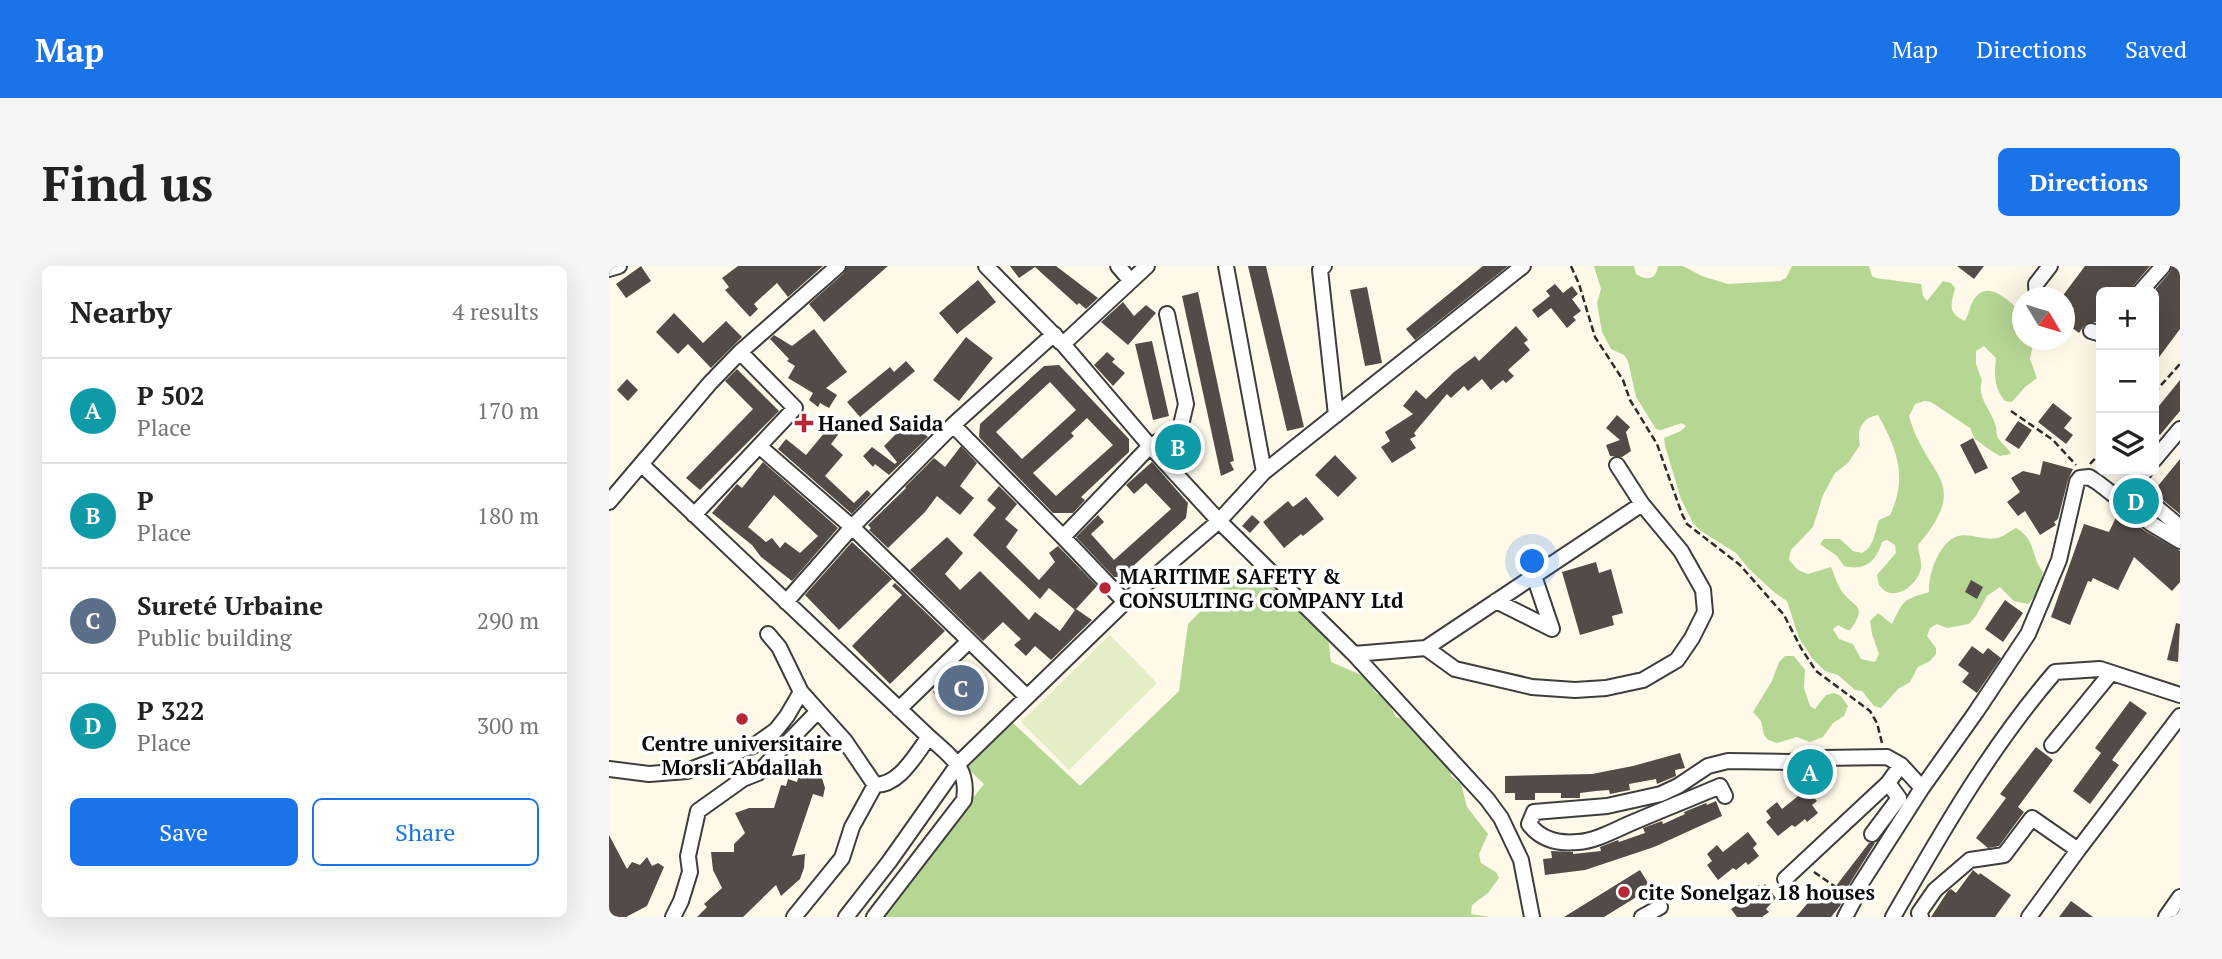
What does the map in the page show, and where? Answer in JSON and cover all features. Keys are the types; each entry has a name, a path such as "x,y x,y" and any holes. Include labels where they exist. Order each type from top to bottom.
{"street":[{"path":"609,269 619,266"},
{"path":"609,502 710,383 740,352 838,266"},
{"path":"986,266 1058,339 1219,522 1353,654 1462,770 1494,809 1521,860 1532,917"},
{"path":"1118,266 1131,281"},
{"path":"786,602 852,527 953,425 1147,266"},
{"path":"1226,266 1264,472"},
{"path":"1324,266 1320,270 1336,415"},
{"path":"846,917 889,862 959,763 1125,602 1219,522 1264,472 1523,266"},
{"path":"2036,287 2050,266"},
{"path":"2144,287 2163,266"},
{"path":"1063,537 1146,441 1180,429 1186,404 1167,314"},
{"path":"694,515 795,408 740,352"},
{"path":"953,425 1125,602"},
{"path":"2159,454 2180,429"},
{"path":"759,446 852,527 1027,697"},
{"path":"641,464 959,763 966,787 964,800 874,917"},
{"path":"1426,648 1455,669 1532,687 1575,690 1606,688 1643,680 1677,660 1705,612 1703,590 1681,551 1642,504 1617,466"},
{"path":"1845,917 1858,888 1921,788 2028,634 2059,560 2077,482 2084,476 2097,482 2120,501 2180,541"},
{"path":"2120,501 2135,488 2141,476"},
{"path":"2135,488 2180,527"},
{"path":"1353,654 1426,648 1642,504"},
{"path":"1496,601 1552,628 1534,576"},
{"path":"768,634 779,647 801,692 845,741 875,785"},
{"path":"899,709 969,641"},
{"path":"1892,917 1946,825 2030,700 2055,672 2100,669 2180,695"},
{"path":"2052,745 2111,673"},
{"path":"609,769 649,774 687,771 755,745 776,730 801,692"},
{"path":"673,917 690,872 688,856 698,811 743,779 758,773 818,711"},
{"path":"2029,917 2180,716"},
{"path":"875,785 883,785 898,775 929,737"},
{"path":"1725,796 1720,786 1602,836 1581,842 1545,839 1529,824 1534,812 1607,807 1661,794 1708,766 1728,761 1789,762 1822,758 1887,757 1901,765 1921,788"},
{"path":"1785,879 1888,783 1901,765"},
{"path":"1872,834 1899,798 1888,783"},
{"path":"794,917 842,858 852,827 875,785"},
{"path":"1921,917 1919,914 1935,890 1970,860 2004,855 2032,818 2078,850"},
{"path":"2165,917 2180,897"},
{"path":"1642,917 1660,907"}],"path":[{"path":"1571,266 1595,337 1623,380 1630,400 1657,444 1687,524 1739,565 1784,615 1816,671 1870,711 1877,723 1887,757"},
{"path":"2159,387 2180,364"},
{"path":"2011,411 2053,440 2084,476"},
{"path":"1801,863 1854,900"}],"green space":[{"path":"1594,266 1634,266 1636,274 1650,278 1658,266 1683,266 1702,276 1728,284 1780,281 1786,278 1792,266 1869,266 1872,276 1876,278 1921,284 1923,296 1927,301 1943,281 1951,283 1955,288 1953,312 1965,321 1974,299 1980,293 1992,291 2005,298 2012,304 2012,350 2032,350 2030,359 2037,378 2012,402 2005,401 1996,381 1996,358 1984,346 1976,351 1976,364 1982,381 1982,398 1996,426 1997,436 2011,454 2000,456 1990,450 1975,439 1970,428 1931,402 1915,404 1909,416 1917,437 1941,479 1944,492 1942,506 1934,523 1918,545 1921,568 1913,583 1898,593 1886,591 1879,585 1877,575 1896,553 1895,545 1887,540 1882,542 1873,560 1858,567 1844,566 1837,556 1820,544 1824,539 1840,539 1853,551 1862,553 1872,543 1879,520 1890,515 1898,488 1898,464 1878,415 1872,416 1861,426 1860,445 1848,463 1835,473 1823,495 1813,527 1791,550 1789,560 1798,570 1808,574 1831,567 1841,590 1859,611 1850,630 1838,625 1833,629 1839,639 1853,644 1861,659 1875,662 1879,654 1870,621 1878,613 1892,624 1905,602 1929,592 1930,576 1936,559 1951,539 1967,535 1992,539 2016,528 2027,538 2043,572 2039,591 2028,604 2014,601 2000,587 1987,596 1969,624 1947,628 1937,624 1930,628 1927,636 1936,648 1936,654 1930,661 1918,667 1910,682 1898,689 1881,708 1874,706 1862,691 1855,690 1838,675 1825,671 1812,658 1799,638 1787,601 1749,569 1736,553 1693,523 1681,499 1664,438 1686,426 1682,423 1656,429 1636,397 1628,361 1624,355 1611,349 1602,332 1597,303 1601,289"},
{"path":"1246,565 1295,606 1308,622 1325,631 1331,662 1366,677 1376,693 1386,698 1396,717 1405,720 1450,764 1451,776 1461,784 1467,807 1488,834 1479,854 1481,863 1496,872 1499,878 1488,893 1472,905 1471,914 1490,917 879,917 984,784 964,765 1011,721 1080,786 1179,691 1188,624"},
{"path":"1110,635 1157,683 1069,770 1021,722"},
{"path":"1785,656 1794,656 1805,670 1804,688 1810,706 1815,709 1826,695 1834,693 1841,696 1848,706 1844,716 1833,723 1823,737 1810,742 1797,737 1777,743 1768,740 1761,721 1753,712 1772,681 1779,662"}],"building":[{"path":"641,266 651,281 626,298 616,284"},
{"path":"738,266 823,266 788,297 777,283 754,304 758,309 750,317 725,290 729,287 722,278"},
{"path":"847,266 888,266 824,322 809,304 844,273"},
{"path":"1010,266 1056,266 1098,298 1086,309 1079,303 1077,305 1035,267 1019,278"},
{"path":"1248,266 1266,266 1304,427 1287,431"},
{"path":"1483,266 1508,266 1415,340 1406,329"},
{"path":"1957,266 1984,266 1974,279"},
{"path":"2085,266 2150,266 2133,287 2096,287 2096,322 2085,324 2079,333 2075,330 2075,287 2069,287"},
{"path":"2172,266 2180,266 2180,329 2159,357 2157,287"},
{"path":"978,280 996,302 957,334 939,313"},
{"path":"1555,284 1563,293 1572,286 1578,294 1572,299 1581,311 1573,317 1576,320 1567,328 1551,308 1538,318 1532,310 1550,296 1546,291"},
{"path":"1367,287 1382,363 1365,366 1350,290"},
{"path":"1198,292 1234,461 1230,462 1234,470 1221,476 1182,296"},
{"path":"1123,302 1134,316 1146,305 1156,313 1128,345 1101,322"},
{"path":"674,313 703,343 726,321 742,337 711,368 688,344 678,354 656,332"},
{"path":"1516,326 1528,340 1524,343 1530,350 1508,370 1514,376 1506,383 1503,380 1491,390 1482,379 1468,391 1464,386 1451,398 1447,394 1414,433 1416,436 1410,439 1416,448 1392,463 1381,447 1390,441 1385,432 1413,414 1403,406 1416,390 1426,399 1475,356 1479,361"},
{"path":"814,329 847,372 826,388 837,395 829,408 820,403 818,407 809,400 813,393 788,378 795,366 787,361 789,359 770,339 774,335 792,346"},
{"path":"966,337 993,358 959,401 933,380"},
{"path":"1152,341 1169,416 1153,420 1135,344"},
{"path":"1107,352 1115,359 1112,362 1125,373 1113,386 1094,365"},
{"path":"906,361 915,371 860,417 847,402 890,367 894,372"},
{"path":"1059,365 1129,439 1129,452 1081,497 1085,500 1073,513 1053,513 979,437 980,424 1044,366","holes":["1050,382 1076,410 1022,459 996,432","1087,418 1113,445 1056,496 1033,473 1074,436 1071,433"]},
{"path":"737,369 779,411 700,490 686,478 753,409 725,381"},
{"path":"627,379 638,390 628,401 617,390"},
{"path":"2180,380 2180,411 2160,435 2159,406"},
{"path":"2053,403 2072,418 2064,428 2073,435 2066,444 2038,422"},
{"path":"1617,415 1630,427 1626,432 1631,451 1622,457 1610,456 1606,445 1620,440 1606,428"},
{"path":"835,420 844,427 831,444 843,455 825,476 854,503 867,490 871,494 852,514 778,449 786,439 806,455"},
{"path":"910,420 928,437 889,475 875,464 873,467 863,456 872,447 895,464 897,462 884,446"},
{"path":"2018,421 2032,430 2019,449 2005,440"},
{"path":"1973,438 1988,468 1975,474 1960,445"},
{"path":"1180,440 1189,448 1181,458 1167,447"},
{"path":"961,446 977,463 960,486 974,498 960,515 937,496 925,512 888,548 869,530 871,528 868,525 934,458 945,467"},
{"path":"1335,455 1357,478 1338,497 1315,475"},
{"path":"2180,459 2180,514 2153,492"},
{"path":"2043,461 2073,469 2058,519 2054,522 2056,525 2040,535 2025,511 2018,516 2007,502 2020,492 2011,478 2023,471 2040,475"},
{"path":"763,462 838,528 792,581 712,513 737,484 742,488","holes":["774,495 818,536 800,553 785,542 780,548 772,538 766,542 748,527"]},
{"path":"1152,462 1188,503 1186,518 1121,577 1114,577 1076,537 1098,515 1104,522 1091,534 1114,560 1171,509 1146,483 1134,494 1126,485"},
{"path":"999,486 1017,504 1005,519 1018,530 1006,547 1039,580 1055,562 1049,553 1058,546 1097,586 1076,609 1092,620 1051,660 1035,646 1026,656 1014,645 1021,639 1003,622 983,641 910,570 947,537 963,553 945,574 960,590 980,571 1029,620 1035,612 1060,631 1075,610 1049,588 1040,599 973,535 996,508 987,500"},
{"path":"1306,497 1324,519 1284,548 1263,522 1288,501 1293,507"},
{"path":"2119,511 2145,531 2180,551 2180,582 2172,591 2134,557 2118,590 2093,578 2091,582 2088,581 2070,625 2051,617 2084,524 2109,532"},
{"path":"1252,515 1260,522 1250,533 1242,526"},
{"path":"852,542 892,579 839,630 805,595"},
{"path":"1596,562 1599,573 1611,569 1623,613 1612,616 1614,625 1580,635 1562,572"},
{"path":"1971,580 1983,587 1977,599 1965,592"},
{"path":"895,583 945,631 890,684 852,646 902,595 892,586"},
{"path":"2005,600 2023,613 2003,642 1985,629"},
{"path":"2176,623 2180,624 2178,662 2167,660"},
{"path":"1972,646 1983,654 1988,648 2001,658 1977,693 1962,682 1969,673 1958,665"},
{"path":"964,663 985,685 954,714 933,692"},
{"path":"2130,701 2147,713 2112,760 2119,765 2090,804 2073,791 2101,753 2095,748"},
{"path":"2036,747 2053,760 2018,807 2024,812 1999,846 1988,848 1976,838 2006,798 2000,794"},
{"path":"1680,753 1685,768 1675,770 1676,776 1657,784 1656,779 1629,784 1630,790 1610,794 1609,790 1580,793 1580,798 1561,798 1561,793 1535,793 1535,800 1515,800 1515,793 1505,793 1505,776 1592,774"},
{"path":"803,760 816,767 825,788 823,797 813,794 792,856 805,854 800,879 781,896 776,885 743,917 697,917 707,907 704,904 722,888 713,870 711,852 734,852 734,844 745,833 735,813 749,808 774,808 781,785 786,786 788,779 797,782"},
{"path":"1816,768 1822,773 1814,783 1799,772"},
{"path":"1807,789 1817,801 1812,805 1818,813 1807,822 1805,819 1795,827 1792,825 1778,836 1766,822 1771,818 1766,811 1777,802 1782,809"},
{"path":"1716,801 1722,816 1654,847 1585,870 1545,875 1543,859 1552,858 1551,851 1573,854 1601,851 1600,847 1645,833 1643,828 1662,821 1663,824 1685,814 1684,812"},
{"path":"1748,832 1757,844 1753,848 1759,856 1748,865 1746,862 1736,870 1733,868 1718,880 1707,865 1712,861 1707,854 1717,845 1723,852"},
{"path":"609,835 627,869 632,862 640,865 647,857 652,866 658,863 664,867 647,906 626,917 609,917"},
{"path":"1869,843 1875,843 1850,883 1840,906 1831,917 1796,917 1817,892 1826,899"},
{"name":"cite Sonelgaz 18 houses","path":"1640,870 1651,888 1604,917 1564,917"},
{"path":"1973,870 2011,895 1995,917 1931,917 1948,891 1951,889 1956,893"},
{"path":"1765,884 1776,898 1766,909 1769,912 1762,917 1737,917 1731,909 1737,905 1735,903 1759,885 1761,888"},
{"path":"2071,901 2093,917 2059,917"}],"place":[{"name":"Haned Saida","path":"804,423"},
{"name":"P","path":"1178,447"},
{"name":"P 322","path":"2136,501"},
{"name":"MARITIME SAFETY & CONSULTING COMPANY Ltd","path":"1105,588"},
{"name":"Sureté Urbaine","path":"961,688"},
{"name":"Centre universitaire Morsli Abdallah","path":"742,719"},
{"name":"P 502","path":"1810,772"},
{"name":"cite Sonelgaz 18 houses","path":"1624,892"}]}
